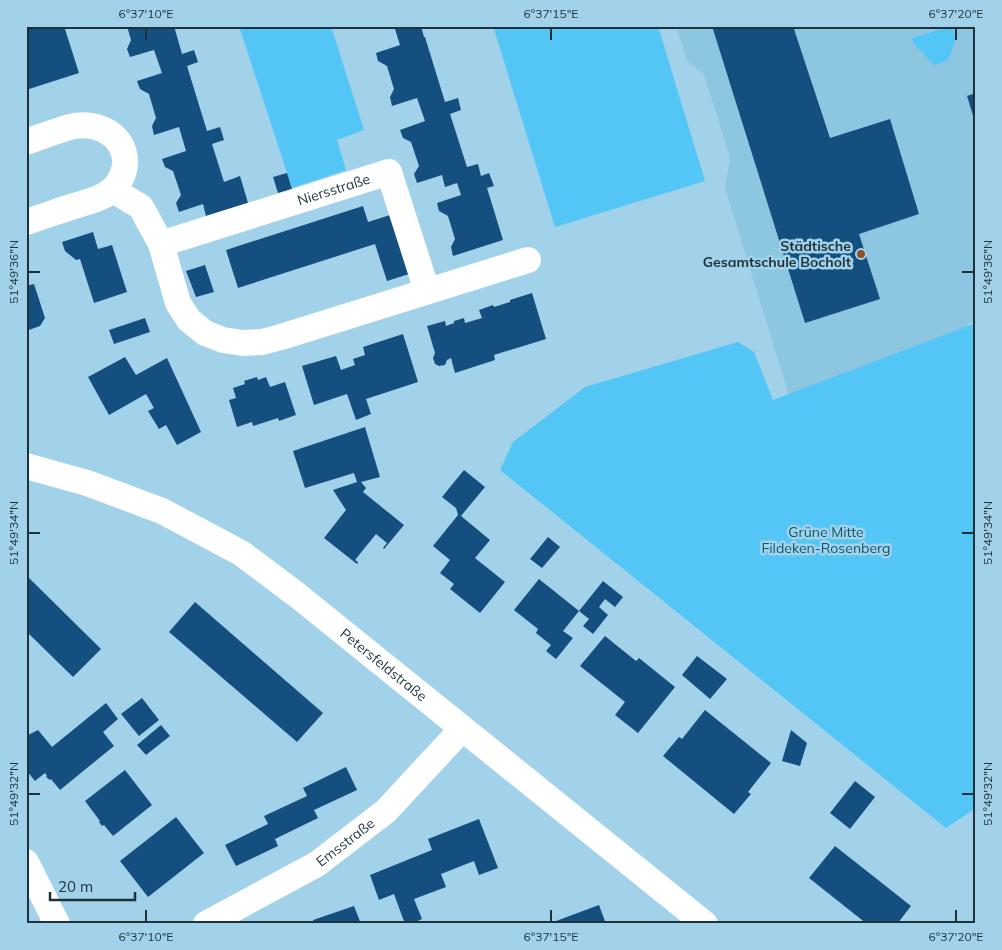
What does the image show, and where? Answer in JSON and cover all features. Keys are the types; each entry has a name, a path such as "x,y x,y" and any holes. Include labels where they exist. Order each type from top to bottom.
{"street":[{"path":"26,142 72,127 88,126 105,130 116,138 124,152 126,166 122,178 112,190 97,199 26,222"},
{"name":"Niersstraße","path":"161,244 389,172 427,291"},
{"path":"112,190 140,207 161,244 178,302 189,320 205,333 223,340 243,343 262,342 528,260"},
{"name":"Petersfeldstraße","path":"26,466 87,483 162,511 241,553 705,924"},
{"name":"Emsstraße","path":"206,924 317,864 386,811 462,728"},
{"path":"26,862 57,924"}],"shaded area":[{"name":"Städtische Gesamtschule Bocholt","path":"676,26 976,26 976,320 971,322 942,351 789,395 725,188 730,157 704,75 687,60"}],"green space":[{"path":"239,26 331,26 364,130 337,140 346,170 292,188"},
{"path":"493,26 658,26 705,181 555,227"},
{"path":"952,26 956,39 948,60 934,65 914,44 912,38"},
{"name":"Grüne Mitte Fildeken-Rosenberg","path":"976,323 976,808 946,828 500,470 513,442 585,387 738,342 754,352 773,400"}],"building":[{"path":"26,26 64,26 79,73 26,90"},
{"path":"127,26 174,26 182,54 194,50 198,62 187,66 207,131 220,127 224,140 212,144 224,182 240,176 248,203 206,216 203,204 179,212 176,203 181,195 173,171 165,167 162,159 186,151 179,127 154,135 152,126 156,118 149,94 140,89 137,81 162,73 154,50 130,57 127,49 131,40"},
{"path":"394,26 421,26 445,102 458,98 461,110 450,114 467,167 478,164 481,176 489,173 494,186 487,188 503,240 453,256 451,247 455,239 448,216 439,211 437,203 461,195 457,183 445,187 442,175 417,183 414,174 419,166 411,142 403,138 400,130 425,121 417,98 392,106 390,97 394,89 387,66 378,61 376,53 400,45"},
{"path":"712,26 793,26 830,138 890,119 919,214 859,234 880,299 805,323"},
{"path":"976,93 976,122 975,122 967,96"},
{"path":"287,173 292,189 278,193 273,177"},
{"path":"363,206 368,222 390,215 409,274 387,281 375,244 238,288 226,250"},
{"path":"93,232 98,249 112,245 127,292 94,303 80,259 76,260 65,251 62,242"},
{"path":"205,265 214,292 196,297 186,271"},
{"path":"34,284 45,318 40,326 26,331 26,286"},
{"path":"532,293 546,339 494,355 495,360 455,373 451,358 447,360 445,365 439,366 435,364 433,358 435,353 427,326 445,321 446,326 464,318 465,323 482,318 479,310 510,302 510,300"},
{"path":"145,318 150,332 114,344 109,330"},
{"path":"403,334 418,382 366,399 371,414 356,420 347,394 314,405 302,366 336,356 341,370 355,365 353,359 365,355 363,347"},
{"path":"125,357 136,375 167,358 201,432 177,445 166,425 159,429 148,411 154,408 146,394 109,415 88,377"},
{"path":"257,377 258,380 266,377 270,387 285,382 296,415 279,421 278,418 253,426 252,422 237,427 229,400 236,398 233,388 245,384 244,381"},
{"path":"365,427 380,477 361,482 366,488 363,492 404,525 384,549 387,543 376,534 355,560 358,562 357,564 324,538 346,510 333,490 357,482 354,473 305,488 293,451"},
{"path":"464,470 485,487 461,516 490,540 475,558 505,582 480,613 450,589 454,584 440,573 450,560 433,546 458,515 456,508 442,497"},
{"path":"548,537 560,547 542,568 530,559"},
{"path":"26,575 101,649 73,677 26,631"},
{"path":"539,579 579,611 563,631 573,638 556,659 546,651 551,645 536,633 538,629 514,610"},
{"path":"603,581 623,597 615,607 605,599 599,607 608,615 593,634 583,626 589,619 579,611"},
{"path":"195,602 323,713 297,742 169,632"},
{"path":"605,636 636,661 639,658 675,687 638,733 615,715 625,702 580,666"},
{"path":"697,656 727,679 710,699 682,675"},
{"path":"142,698 159,720 139,736 121,714"},
{"path":"106,703 118,719 103,732 114,746 60,790 51,779 46,777 45,773 35,781 26,770 26,736 38,730 52,747"},
{"path":"705,710 771,763 748,792 751,794 734,814 663,756 679,737 682,739"},
{"path":"161,725 170,736 146,755 137,745"},
{"path":"791,730 807,743 800,766 782,761"},
{"path":"346,767 357,790 314,810 318,818 275,839 278,846 236,866 225,845 268,824 264,816 307,796 303,788"},
{"path":"125,770 152,805 113,836 104,825 102,826 85,801"},
{"path":"855,781 875,797 850,829 830,813"},
{"path":"176,817 204,853 148,897 120,861"},
{"path":"479,819 498,868 479,875 474,861 441,874 446,887 414,899 422,919 411,924 405,924 394,894 379,900 370,875 432,850 428,839"},
{"path":"835,846 911,906 897,924 867,924 809,878"},
{"path":"599,905 606,924 548,924"},
{"path":"354,906 361,924 314,924 313,920"}],"place":[{"name":"Städtische Gesamtschule Bocholt","path":"861,254"}]}
